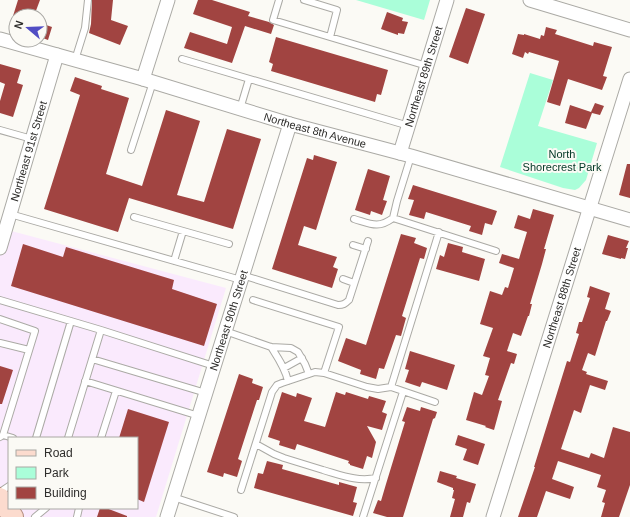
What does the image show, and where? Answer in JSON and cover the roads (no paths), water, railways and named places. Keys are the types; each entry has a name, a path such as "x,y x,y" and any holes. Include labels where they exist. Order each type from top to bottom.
{"main road":[{"path":"0,498 13,517"}],"street":[{"path":"148,80 168,0"},
{"name":"Northeast 89th Street","path":"405,155 409,126 447,0"},
{"path":"530,0 630,30"},
{"name":"Northeast 8th Avenue","path":"0,39 148,80 290,124 405,155 630,220"},
{"name":"Northeast 91st Street","path":"0,248 57,55"},
{"name":"Northeast 88th Street","path":"493,517 630,79"},
{"name":"Northeast 90th Street","path":"167,517 290,124"}],"lane":[{"path":"75,60 85,28 88,0"},
{"path":"279,0 273,20 427,66"},
{"path":"304,0 337,10 330,37"},
{"path":"182,59 409,126"},
{"path":"240,108 249,79"},
{"path":"130,150 148,80"},
{"path":"0,130 32,139"},
{"path":"354,219 370,224 380,225 386,224 393,218 405,155"},
{"path":"10,214 174,261 242,278 338,305 345,304 349,300 368,241"},
{"path":"134,216 229,244"},
{"path":"393,218 496,251"},
{"path":"174,261 183,231"},
{"path":"391,387 439,232"},
{"path":"353,245 366,249"},
{"path":"343,279 354,283"},
{"path":"0,300 214,366"},
{"path":"253,300 339,327 324,373"},
{"path":"0,319 35,330 2,436"},
{"path":"36,437 71,321"},
{"path":"68,437 101,330"},
{"path":"225,331 271,347 291,348 298,352 309,374"},
{"path":"0,343 29,350"},
{"path":"271,347 284,368 288,381"},
{"path":"284,368 302,358"},
{"path":"92,359 206,394"},
{"path":"241,490 272,392 277,385 315,372 324,373 367,387 378,389 391,387 435,402"},
{"path":"86,381 199,416"},
{"path":"101,437 116,391"},
{"path":"364,517 403,392"},
{"path":"256,444 284,458 347,478 359,480 376,478"},
{"path":"173,497 234,517"},
{"path":"35,517 45,509"}],"park label":[{"name":"North Shorecrest Park","path":"562,160"}]}
